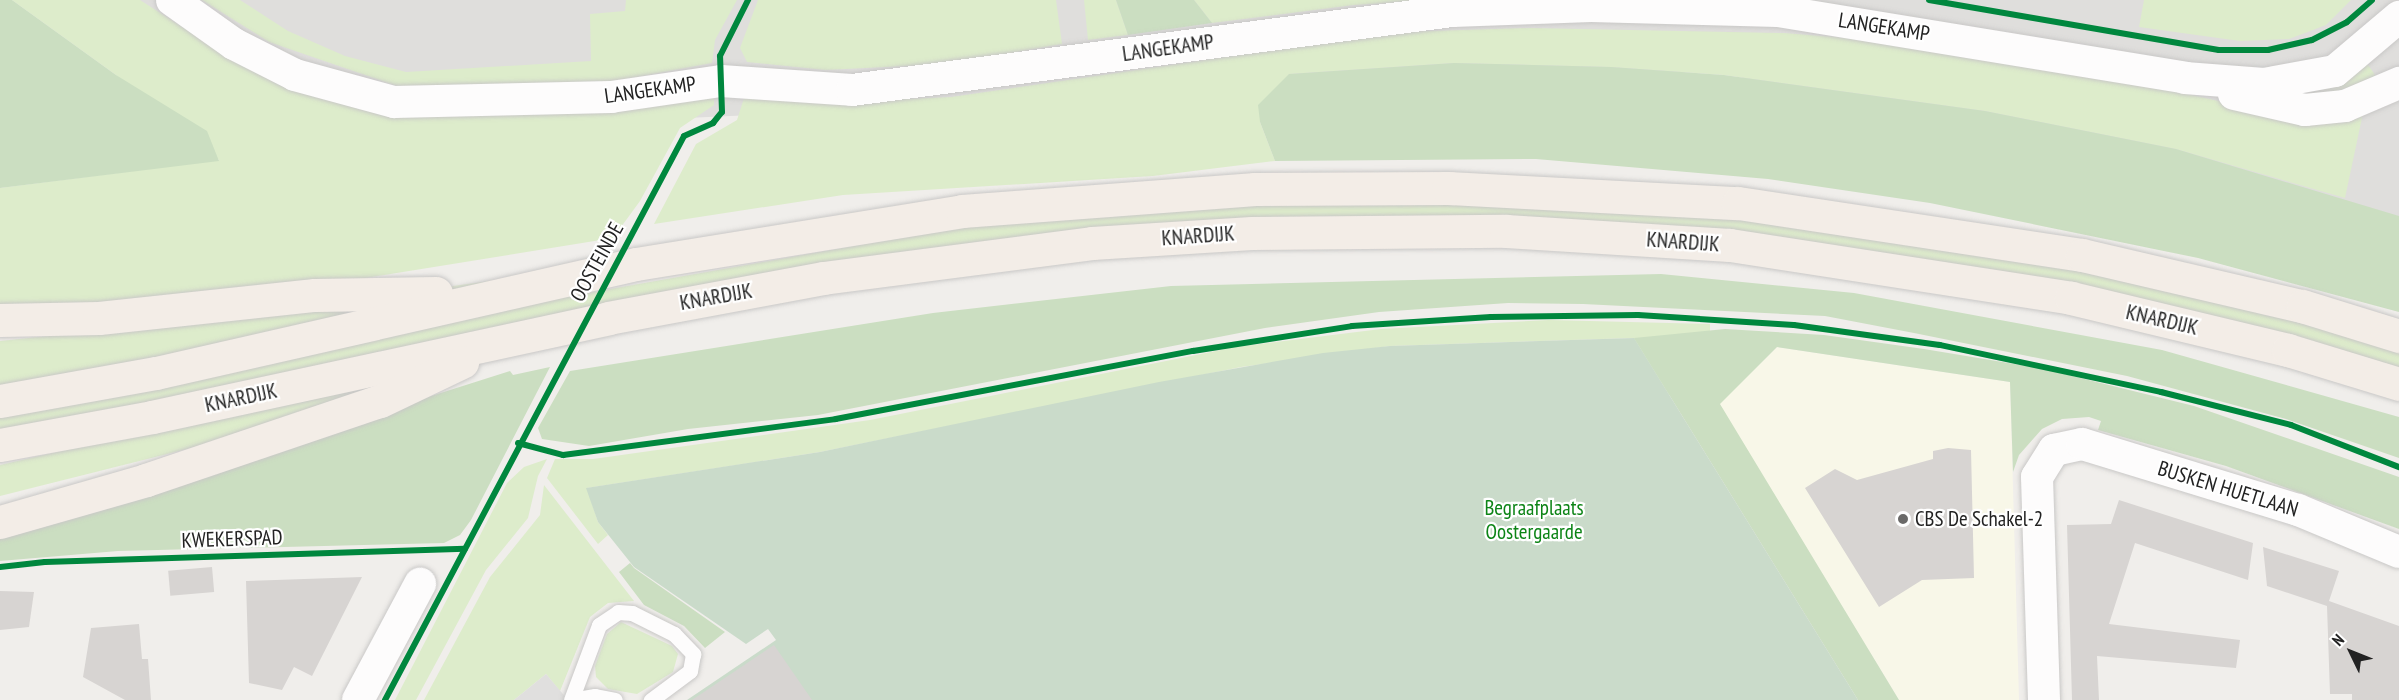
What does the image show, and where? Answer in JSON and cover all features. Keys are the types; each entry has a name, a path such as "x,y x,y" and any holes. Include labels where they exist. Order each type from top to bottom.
{"main road":[{"name":"KNARDIJK","path":"0,401 156,373 504,292 636,264 962,211 1048,202 1255,189 1448,188 1738,203 2082,255 2302,306 2399,336"},
{"name":"KNARDIJK","path":"0,445 152,417 568,326 823,278 1092,243 1252,233 1506,231 1730,245 2071,298 2288,350 2399,384"},
{"path":"0,320 99,318 315,296 504,292"},
{"path":"0,522 146,480 380,401 512,338"}],"street":[{"name":"LANGEKAMP","path":"172,0 234,44 295,75 393,102 611,97 721,81 852,90 1452,11 1602,6 1778,5 2185,78 2264,84 2335,71 2399,17"},
{"name":"LANGEKAMP","path":"2185,78 2242,97 2305,110 2345,106 2399,83"},
{"name":"BUSKEN HUETLAAN","path":"2044,700 2037,477 2054,450 2082,444 2298,510 2399,552"},
{"path":"358,700 420,584"}],"lane":[{"path":"615,700 595,696 571,700 599,625 618,612 632,613 674,634 693,654 690,671 651,700"}],"shaded area":[{"path":"53,0 2399,0 2399,267 1719,71 334,134"},
{"name":"CBS De Schakel-2","path":"1777,347 2010,382 2019,700 1899,700 1719,404"},
{"path":"546,674 568,700 514,700"}],"green space":[{"path":"0,0 12,0 116,75 207,131 219,161 0,188"},
{"path":"12,0 140,0 190,32 427,117 580,113 714,96 714,105 680,128 640,201 613,238 260,295 0,307 0,188 219,160 116,75"},
{"path":"202,0 240,0 288,31 345,56 406,72 591,61 590,14 625,11 626,0 737,0 715,40 712,63 610,82 400,87 269,42"},
{"path":"758,0 1056,0 1062,44 948,64 825,70 747,62 740,48"},
{"path":"1084,0 1116,0 1128,35 1088,40"},
{"path":"1116,0 1194,0 1212,23 1128,35"},
{"path":"1194,0 1440,0 1354,5 1212,23"},
{"path":"2144,0 2351,0 2326,25 2289,39 2240,41 2139,27"},
{"path":"1530,28 1784,33 1936,45 2037,60 2293,118 2363,113 2345,198 2176,149 1985,111 1724,75 1611,67 1454,63 1289,74 1260,122 1275,161 1153,176 843,195 654,224 696,144 737,120 745,95 816,103 951,97 1398,32"},
{"path":"2366,62 2380,82 2324,101 2274,89"},
{"path":"1454,63 1611,67 1724,75 1985,111 2176,149 2399,216 2399,312 2198,258 1930,203 1768,179 1536,159 1275,161 1260,122 1258,105 1289,74"},
{"path":"1261,200 1453,202 1740,216 2086,268 2303,320 2399,350 2399,368 2076,286 1253,219 0,430 0,414 520,305 966,226"},
{"path":"1661,274 1854,293 2162,350 2399,417 2399,458 2286,419 2127,376 1825,316 1583,304 1508,303 1379,312 1265,328 818,415 688,429 589,446 542,439 538,428 570,371 933,313 1171,286"},
{"path":"497,280 242,341 0,386 0,341 227,317"},
{"path":"1549,320 1710,324 1710,350 1669,395 1633,338 1390,346 1241,367 820,452 587,488 598,522 608,535 598,544 547,478 555,459 593,459 870,420 1236,347 1381,329"},
{"path":"1725,329 1824,335 1924,349 2044,369 2194,406 2399,477 2399,529 2226,466 2098,430 2101,421 2089,417 2062,419 2042,429 2019,455 2013,472 2010,382 1777,347 1720,404 1899,700 1858,700 1634,338"},
{"name":"Begraafplaats Oostergaarde","path":"1634,338 1858,700 687,700 776,640 768,629 746,644 634,567 598,522 586,488 820,452 1159,382 1323,353 1390,346"},
{"path":"550,367 471,520 460,535 444,543 118,551 0,561 0,533 510,371 513,375"},
{"path":"371,380 374,394 207,444 0,496 0,465"},
{"path":"547,459 538,476 528,518 486,570 416,700 395,700 507,483 524,467"},
{"path":"544,485 634,601 608,603 590,617 560,691 546,674 514,700 424,700 490,577 540,515"},
{"path":"630,563 725,632 705,648 684,626 644,605 619,572"},
{"path":"621,622 672,646 678,654 673,672 637,694 608,689 596,677 595,666 607,634"}],"building":[{"path":"1948,448 1971,450 1974,578 1922,580 1879,607 1805,488 1835,469 1857,480 1933,459 1933,451"},
{"path":"2119,500 2253,543 2248,580 2135,543 2109,624 2240,640 2236,668 2097,656 2099,700 2072,700 2067,525 2111,524"},
{"path":"2263,547 2339,571 2329,601 2399,626 2399,700 2352,700 2352,694 2330,694 2327,606 2267,586"},
{"path":"212,567 214,592 170,596 168,571"},
{"path":"362,577 312,676 294,667 282,690 249,683 246,581"},
{"path":"0,591 34,592 29,627 0,630"},
{"path":"139,624 142,659 148,659 151,700 125,700 83,677 91,628"},
{"path":"774,645 812,700 692,700"}],"cycle path":[{"name":"OOSTEINDE","path":"385,700 684,136 713,123 722,112 720,56 748,0"},
{"path":"1929,0 2219,50 2268,50 2312,40 2347,22 2372,0"},
{"path":"518,443 563,455 836,419 1193,351 1352,326 1491,317 1638,315 1794,325 1940,345 2161,392 2291,425 2399,467"},
{"name":"KWEKERSPAD","path":"0,567 45,562 465,549"}],"place":[{"name":"CBS De Schakel-2","path":"1903,519"}]}
